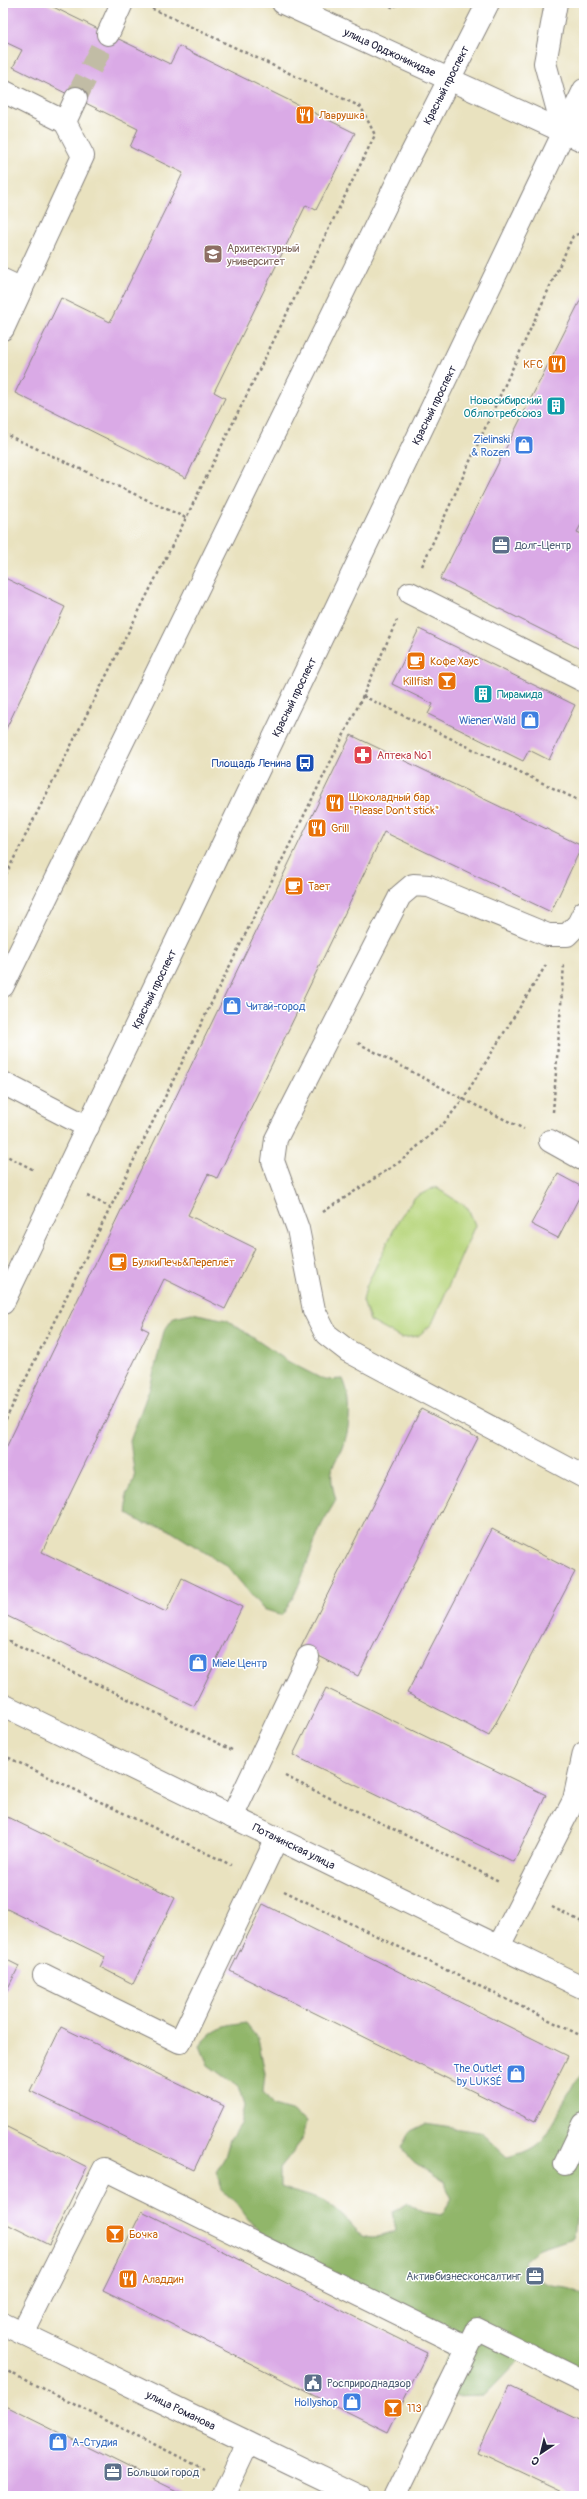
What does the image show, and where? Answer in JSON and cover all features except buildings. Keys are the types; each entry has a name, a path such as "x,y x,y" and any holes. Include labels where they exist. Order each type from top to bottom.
{"main road":[{"path":"108,34 122,3"},
{"name":"улица Орджоникидзе","path":"283,3 584,141"},
{"name":"Красный проспект","path":"3,986 448,79 488,3"},
{"path":"556,3 545,64 564,133 584,120"},
{"name":"Красный проспект","path":"3,1303 584,90"},
{"path":"3,91 65,122 83,156 13,285 3,329"},
{"path":"65,122 76,98"},
{"path":"410,593 584,681"},
{"path":"584,912 578,924 567,935 548,935 429,886 413,885 400,896 276,1139 273,1161 298,1229 314,1310 326,1334 348,1351 584,1477"},
{"path":"3,1083 88,1127"},
{"path":"550,1141 584,1160"},
{"path":"232,1817 308,1657"},
{"name":"Потанинская улица","path":"3,1705 584,1988"},
{"path":"499,1946 574,1800 584,1753"},
{"path":"44,1975 180,2042 277,1838"},
{"path":"565,2164 584,2124"},
{"path":"12,2328 104,2169 467,2348"},
{"name":"улица Романова","path":"12,2328 359,2496"},
{"path":"395,2496 477,2329 584,2382"},
{"path":"226,2489 248,2443"}],"path":[{"path":"385,3 394,8"},
{"path":"390,3 394,8"},
{"path":"394,8 397,3"},
{"path":"3,880 186,518 375,135 361,107 149,6"},
{"path":"3,1425 363,696 573,236 584,232"},
{"path":"3,433 186,518"},
{"path":"363,696 584,803"},
{"path":"298,1229 401,1161 445,1122 463,1099 527,994 567,935"},
{"path":"332,1030 463,1099 550,1141 567,935"},
{"path":"3,1638 584,1923"},
{"path":"3,1755 584,2037"},
{"path":"3,2369 226,2489"}],"green space":[{"path":"435,1187 468,1208 475,1225 432,1324 418,1336 401,1338 370,1321 363,1301 366,1287 399,1219 414,1198"},
{"path":"192,1313 227,1320 289,1362 324,1380 343,1379 346,1387 349,1405 349,1422 343,1448 335,1462 332,1473 332,1482 336,1500 320,1529 294,1596 282,1615 263,1609 227,1566 164,1527 144,1524 128,1514 126,1495 135,1478 130,1441 150,1387 164,1331 174,1317"},
{"path":"246,2023 258,2038 265,2073 263,2092 273,2106 291,2111 306,2122 302,2140 280,2168 280,2187 313,2197 332,2206 341,2213 353,2227 365,2236 383,2236 396,2231 392,2212 407,2202 423,2212 442,2215 452,2199 444,2182 414,2162 401,2148 409,2132 425,2124 480,2132 507,2157 523,2153 534,2147 543,2139 576,2082 584,2074 584,2179 580,2186 583,2204 575,2220 573,2238 537,2250 524,2261 540,2279 548,2284 571,2288 584,2295 584,2388 523,2356 485,2395 448,2396 431,2388 441,2373 448,2355 439,2339 285,2261 258,2232 236,2203 222,2190 216,2172 225,2157 230,2139 240,2124 244,2106 238,2087 208,2065 200,2046 210,2035 220,2029"}],"tunnel":[{"path":"76,98 108,34"}],"place":[{"name":"Лаврушка","path":"305,115"},
{"name":"Архитектурный университет","path":"213,254"},
{"name":"KFC","path":"557,364"},
{"name":"Новосибирский Облпотребсоюз","path":"556,406"},
{"name":"Zielinski & Rozen","path":"524,445"},
{"name":"Долг-Центр","path":"501,545"},
{"name":"Кофе Хаус","path":"416,661"},
{"name":"Killfish","path":"447,681"},
{"name":"Пирамида","path":"483,694"},
{"name":"Wiener Wald","path":"530,720"},
{"name":"Аптека №1","path":"363,755"},
{"name":"Площадь Ленина","path":"305,763"},
{"name":"Шоколадный бар \"Please Don't stick\"","path":"335,803"},
{"name":"Grill","path":"317,828"},
{"name":"Тает","path":"294,886"},
{"name":"Читай-город","path":"232,1006"},
{"name":"БулкиПечь&Переплёт","path":"118,1262"},
{"name":"Miele Центр","path":"198,1663"},
{"name":"The Outlet by LUKSÉ","path":"516,2074"},
{"name":"Бочка","path":"115,2234"},
{"name":"Активбизнесконсалтинг","path":"535,2276"},
{"name":"Аладдин","path":"128,2279"},
{"name":"Росприроднадзор","path":"313,2383"},
{"name":"Hollyshop","path":"352,2402"},
{"name":"113","path":"393,2408"},
{"name":"А-Студия","path":"58,2442"},
{"name":"Большой город","path":"113,2472"}]}
